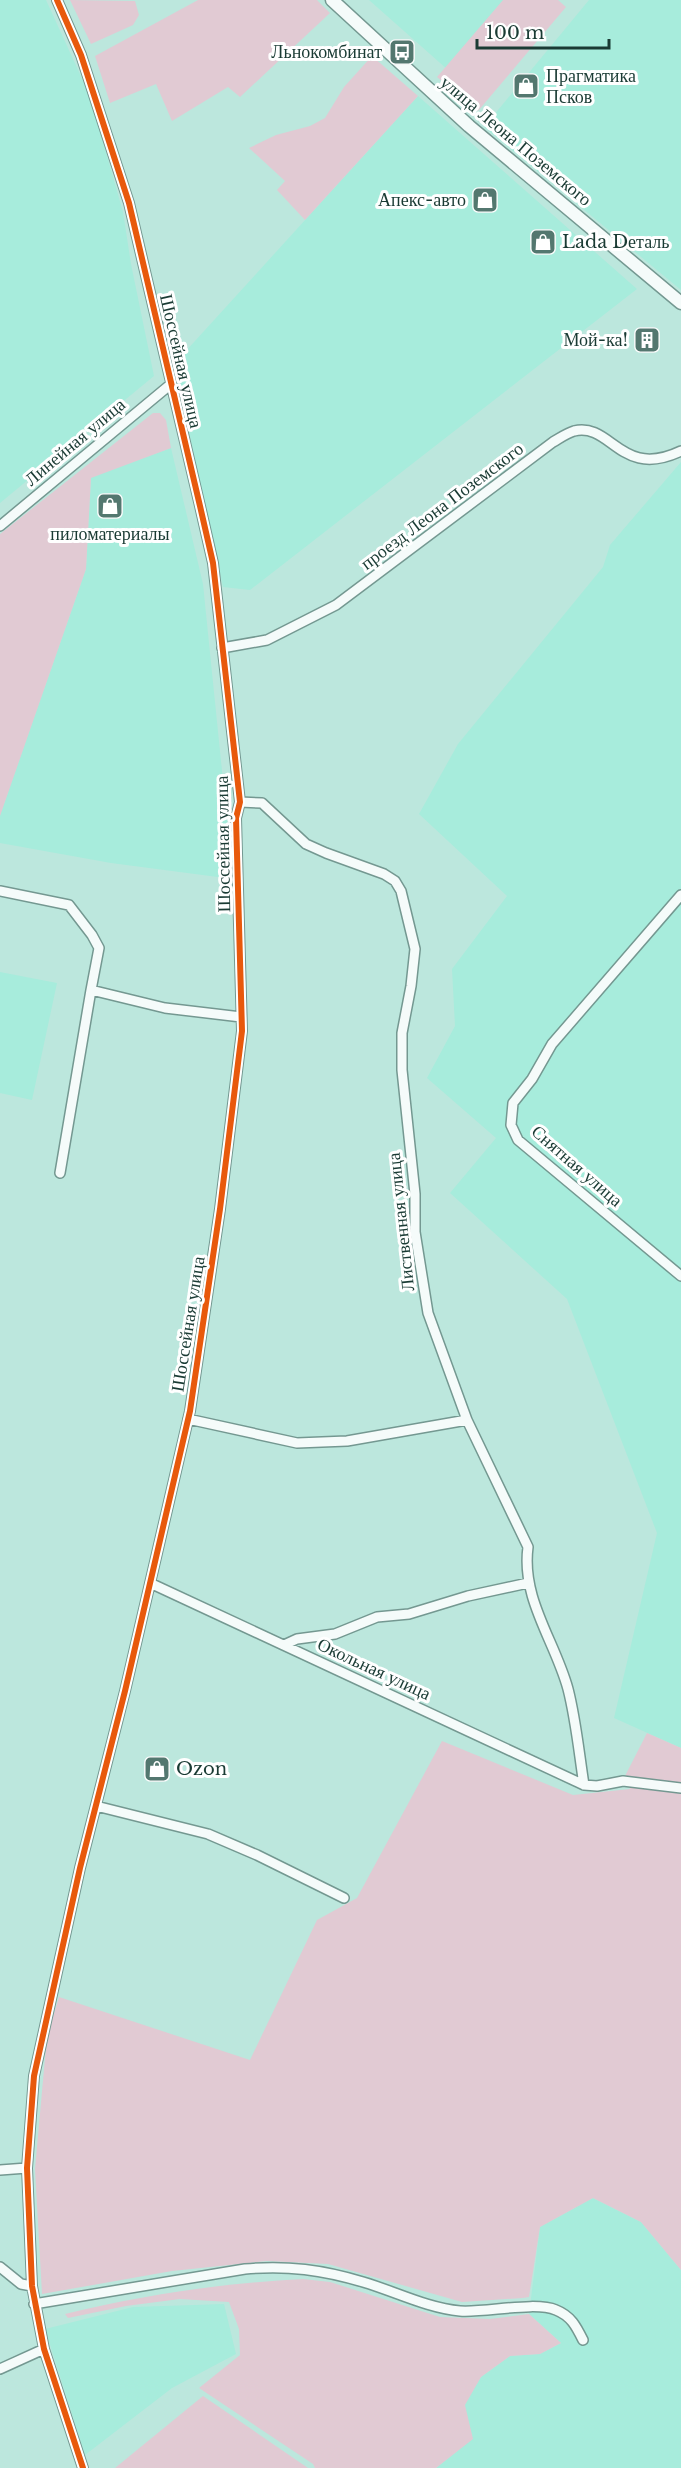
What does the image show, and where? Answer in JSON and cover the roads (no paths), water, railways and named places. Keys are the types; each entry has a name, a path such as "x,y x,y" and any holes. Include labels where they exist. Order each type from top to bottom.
{"main road":[{"name":"улица Леона Поземского","path":"332,0 469,126 681,303"}],"street":[{"name":"Шоссейная улица","path":"57,0 81,55 129,203 213,563 240,802 236,818 242,1017 220,1209 188,1419 125,1691 49,2001 34,2076 27,2168 34,2304 44,2349 83,2468"},
{"name":"Линейная улица","path":"0,526 171,384"},
{"name":"проезд Леона Поземского","path":"222,648 267,640 336,605 569,432 583,430 600,435 629,456 640,460 681,452"},
{"name":"Лиственная улица","path":"240,802 262,803 306,843 326,854 384,874 395,881 401,891 414,949 411,987 402,1034 402,1070 415,1194 415,1232 428,1313 467,1420 528,1548 526,1564 528,1583 532,1599 558,1656 568,1690 584,1785"},
{"path":"0,891 69,905 99,948 60,1173"},
{"name":"Снятная улица","path":"681,896 552,1044 532,1079 513,1102 511,1114 512,1125 518,1140 681,1276"},
{"path":"91,990 165,1008 242,1017"},
{"path":"188,1419 297,1443 347,1441 467,1420"},
{"name":"Окольная улица","path":"150,1583 584,1785"},
{"path":"284,1644 297,1639 335,1634 377,1617 409,1614 468,1596 528,1583"},
{"path":"584,1785 597,1786 623,1781 681,1788"},
{"path":"96,1806 208,1834 257,1855 344,1898"},
{"path":"0,2170 27,2168"},
{"path":"34,2304 245,2269 279,2266 320,2271 457,2310 554,2309 571,2319 583,2340"},
{"path":"0,2267 21,2284 32,2286"},
{"path":"0,2368 44,2349"}],"place":[{"name":"Льнокомбинат","path":"402,52"},
{"name":"Прагматика Псков","path":"526,86"},
{"name":"Апекс-авто","path":"485,200"},
{"name":"Lada Dеталь","path":"543,242"},
{"name":"Мой-ка!","path":"647,340"},
{"name":"пиломатериалы","path":"110,506"},
{"name":"Ozon","path":"157,1769"}]}
